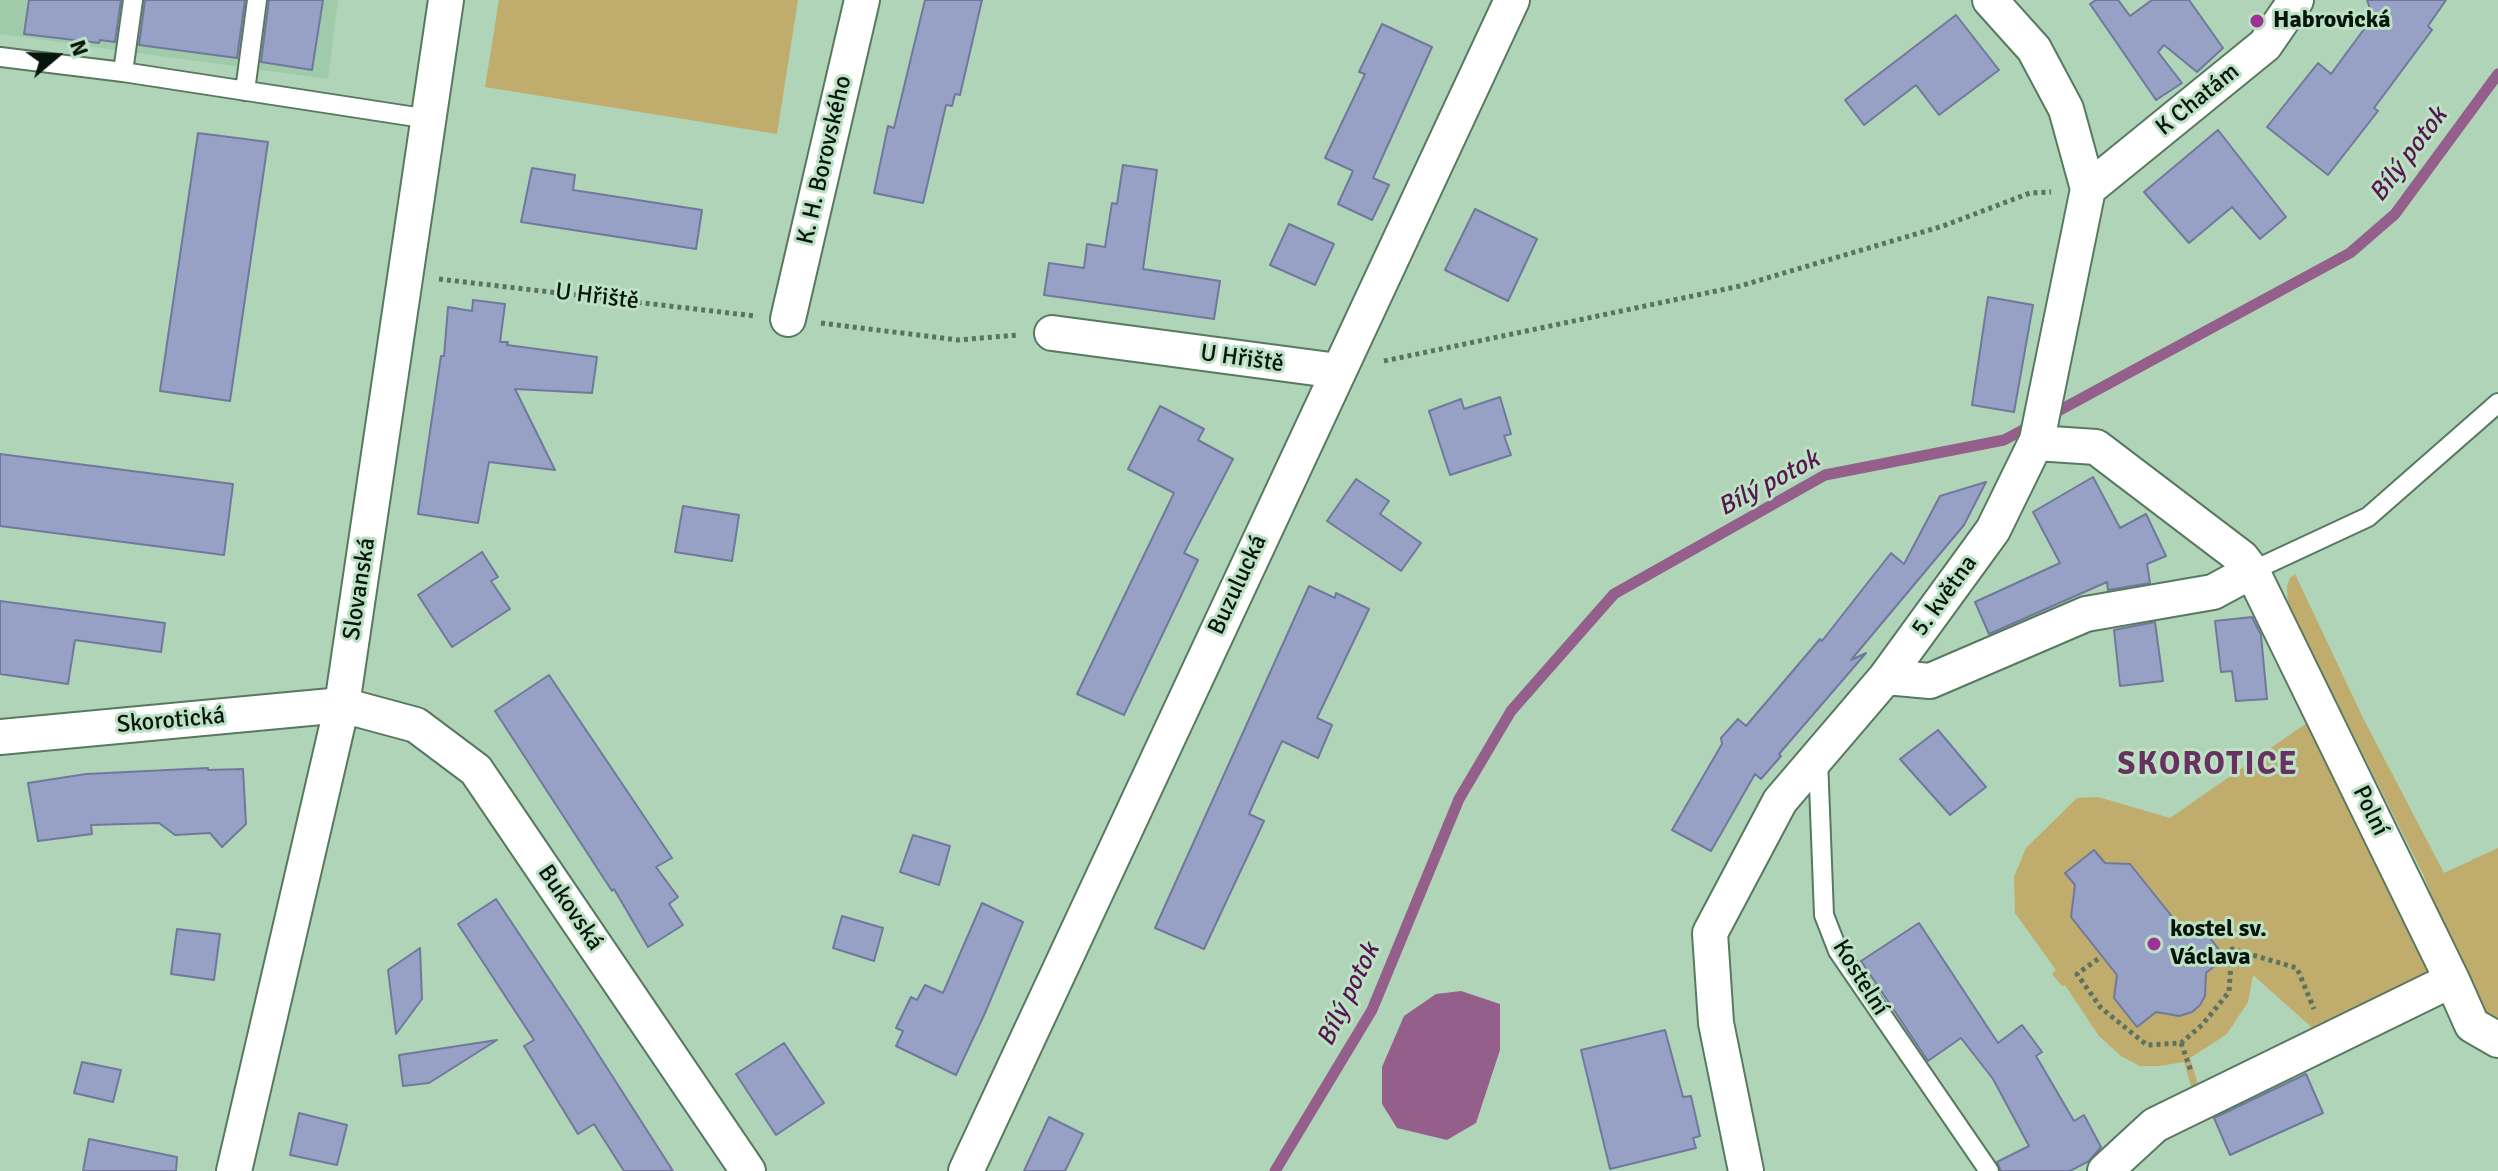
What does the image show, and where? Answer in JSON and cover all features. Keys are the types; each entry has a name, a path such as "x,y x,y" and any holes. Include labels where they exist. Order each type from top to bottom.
{"street":[{"name":"Slovanská","path":"234,1171 342,705 446,0"},
{"name":"K. H. Borovského","path":"788,319 862,0"},
{"name":"Buzulucká","path":"966,1171 1512,0"},
{"name":"5. května","path":"1746,1171 1716,1023 1710,933 1780,801 1886,677 1993,530 2037,441 2088,189 2066,109 2034,49 1990,0"},
{"name":"K Chatám","path":"2088,189 2265,45 2296,0"},
{"name":"U Hřiště","path":"1052,333 1338,371"},
{"name":"Polní","path":"2037,441 2096,447 2242,558 2252,571 2472,1025 2498,1040"},
{"path":"1886,677 1930,681 2086,614 2213,592 2252,571"},
{"name":"Skorotická","path":"0,737 342,705"},
{"name":"Bukovská","path":"342,705 416,725 476,770 748,1171"},
{"path":"2105,1171 2155,1125 2452,980"}],"lane":[{"path":"123,72 133,0"},
{"path":"245,91 257,0"},
{"path":"0,57 123,72 429,119"},
{"path":"2252,571 2368,517 2498,403"},
{"name":"Kostelní","path":"1818,756 1824,915 1838,951 1989,1171"}],"path":[{"path":"1338,371 1740,286 1943,226 2030,193 2088,189"},
{"name":"U Hřiště","path":"407,276 958,340 1052,333"},
{"path":"2098,959 2077,974 2101,1008 2147,1045 2181,1043 2202,1025 2229,992 2232,949 2297,968 2328,1041"}],"shaded area":[{"path":"0,0 338,0 328,79 0,34"},
{"path":"499,0 798,0 777,134 485,87"},
{"path":"2295,574 2364,720 2444,873 2498,848 2498,1027 2477,1011 2423,874 2288,605 2287,586"},
{"path":"2314,718 2438,976 2318,1033 2253,975 2248,1002 2227,1034 2190,1058 2200,1091 2194,1096 2184,1062 2140,1066 2121,1056 2099,1036 2065,985 2062,986 2052,974 2056,970 2015,913 2014,877 2026,848 2077,798 2098,797 2170,818"},
{"path":"1461,991 1500,1004 1500,1050 1476,1123 1447,1140 1397,1128 1382,1104 1382,1067 1404,1016 1436,994"}],"building":[{"path":"29,0 121,0 115,42 24,34"},
{"path":"145,0 245,0 237,58 139,45"},
{"path":"269,0 323,0 312,70 261,62"},
{"path":"925,0 982,0 960,95 955,94 952,106 946,105 923,203 874,193 888,126 894,128"},
{"path":"2096,0 2118,0 2130,16 2152,0 2189,0 2223,48 2197,72 2164,45 2158,52 2182,83 2156,100 2090,4"},
{"path":"2367,0 2446,0 2428,26 2432,30 2374,108 2378,111 2328,175 2267,127 2318,63 2331,74 2373,17"},
{"path":"1956,15 1999,70 1939,115 1916,85 1864,125 1845,100"},
{"path":"1382,24 1432,47 1373,178 1389,185 1372,220 1338,204 1353,171 1325,158 1365,74 1359,72"},
{"path":"2218,130 2286,217 2260,239 2232,207 2189,243 2144,192"},
{"path":"198,133 268,142 230,401 160,391"},
{"path":"1123,165 1157,170 1143,269 1220,281 1214,319 1044,295 1049,263 1084,268 1087,244 1105,247 1112,203 1117,204"},
{"path":"532,168 575,175 573,190 702,210 696,249 521,222"},
{"path":"1475,209 1537,239 1508,301 1445,270"},
{"path":"1289,224 1334,244 1315,285 1270,265"},
{"path":"1988,297 2033,305 2014,412 1972,405"},
{"path":"473,300 505,304 500,342 597,357 592,393 515,389 555,470 489,462 478,523 418,514 441,356 444,356 448,307 472,311"},
{"path":"1500,397 1511,434 1504,436 1511,455 1450,475 1429,411 1461,399 1464,409"},
{"path":"1160,406 1204,429 1198,440 1233,459 1184,553 1198,560 1124,715 1077,694 1174,493 1128,469"},
{"path":"0,454 233,484 224,555 0,526"},
{"path":"2093,477 2120,528 2146,514 2166,556 2147,564 2150,583 2108,590 2107,582 1989,634 1975,602 2060,563 2033,512"},
{"path":"1356,479 1389,501 1380,514 1421,543 1401,571 1327,521"},
{"path":"1986,482 1964,525 1851,660 1866,653 1761,779 1755,774 1711,851 1672,830 1722,744 1721,738 1738,719 1746,726 1820,639 1822,641 1891,553 1904,564 1940,496"},
{"path":"683,506 739,515 732,561 675,552"},
{"path":"482,552 498,577 491,581 510,609 452,647 418,595"},
{"path":"1309,586 1335,598 1336,593 1369,609 1317,718 1332,725 1318,758 1282,741 1249,814 1264,821 1204,949 1155,928"},
{"path":"0,601 165,623 161,652 75,640 68,684 0,674"},
{"path":"2252,617 2261,635 2267,699 2236,701 2232,671 2221,672 2215,621"},
{"path":"2155,622 2163,681 2120,686 2114,630"},
{"path":"549,675 672,858 656,867 678,897 669,904 683,925 648,947 614,889 612,891 495,711"},
{"path":"1938,730 1986,787 1950,815 1900,759"},
{"path":"243,769 246,824 222,847 210,833 175,835 159,823 91,825 92,834 38,841 28,783 86,774"},
{"path":"913,835 950,846 939,885 900,872"},
{"name":"kostel sv. Václava","path":"2094,850 2105,863 2130,864 2178,924 2202,928 2225,957 2206,973 2205,996 2192,1012 2179,1016 2156,1012 2137,1027 2114,998 2117,975 2071,917 2075,885 2065,873"},
{"path":"496,899 673,1171 624,1171 594,1124 578,1134 524,1046 534,1040 458,924"},
{"path":"982,903 1023,922 956,1075 896,1046 903,1031 896,1028 911,997 917,1000 925,985 943,993"},
{"path":"842,916 883,928 874,961 833,948"},
{"path":"1919,923 1998,1043 2022,1025 2042,1052 2036,1056 2074,1121 2084,1115 2101,1147 2089,1161 2070,1171 2001,1171 1997,1162 2029,1146 1993,1079 1961,1038 1928,1061 1861,961"},
{"path":"177,929 220,934 214,980 171,974"},
{"path":"420,948 422,999 396,1034 388,970"},
{"path":"1665,1030 1683,1097 1691,1096 1700,1136 1693,1138 1696,1148 1610,1169 1581,1050"},
{"path":"497,1040 429,1083 403,1086 399,1055"},
{"path":"784,1043 824,1103 776,1135 736,1074"},
{"path":"82,1062 121,1070 113,1102 74,1093"},
{"path":"2306,1074 2323,1113 2230,1155 2214,1118"},
{"path":"299,1113 347,1125 337,1165 290,1155"},
{"path":"1049,1117 1083,1134 1065,1171 1024,1171"},
{"path":"89,1139 177,1157 176,1171 83,1171"}],"waterway":[{"name":"Bílý potok","path":"2049,416 2350,253 2395,214 2498,74"},
{"name":"Bílý potok","path":"1275,1171 1372,1010 1459,799 1511,711 1614,594 1825,475 2004,440 2034,424"}],"place":[{"name":"Habrovická","path":"2257,21"},
{"name":"kostel sv. Václava","path":"2154,944"}],"district":[{"name":"SKOROTICE","path":"2208,766"}]}
